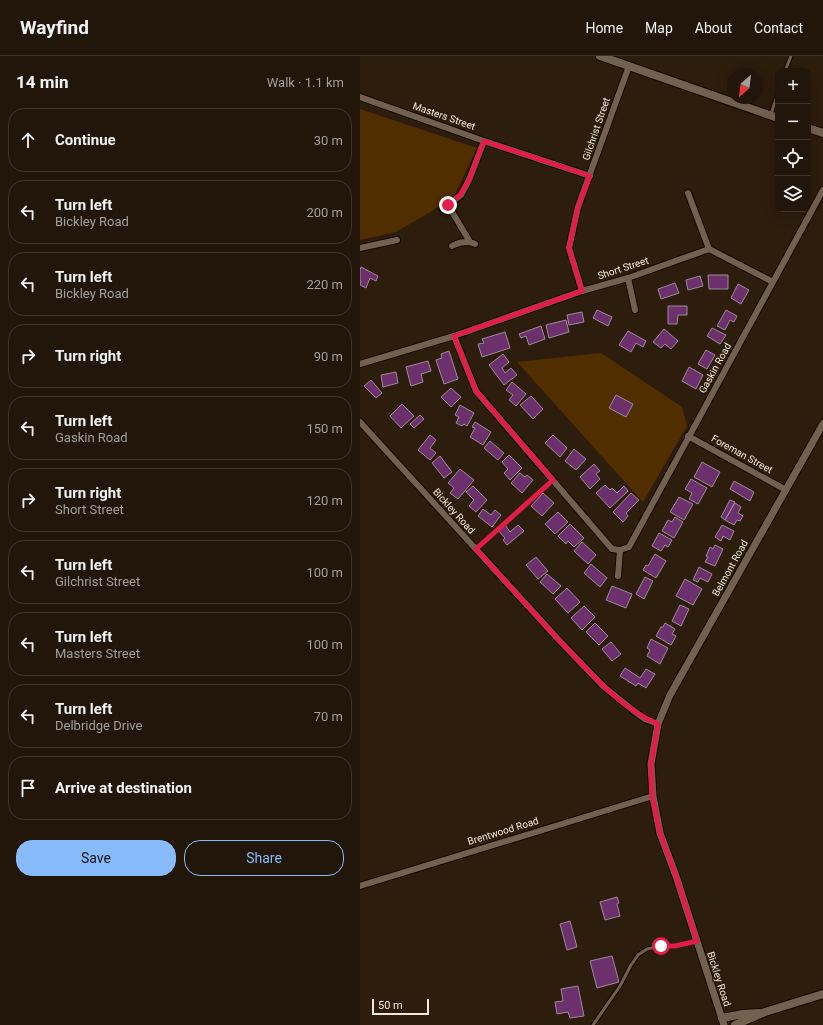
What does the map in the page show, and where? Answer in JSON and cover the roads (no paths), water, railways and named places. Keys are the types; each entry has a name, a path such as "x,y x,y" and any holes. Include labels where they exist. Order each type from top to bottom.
{"main road":[{"path":"600,56 774,116"},
{"path":"811,129 823,133"},
{"path":"735,1025 765,1012 823,994"},
{"path":"723,1021 743,1014 765,1012"}],"street":[{"name":"Gilchrist Street","path":"582,291 569,248 578,207 629,66"},
{"name":"Masters Street","path":"360,97 484,141 590,176"},
{"path":"452,246 458,242 473,243 445,207 460,195 469,180 484,141"},
{"name":"Gaskin Road","path":"620,550 629,547 823,190"},
{"path":"688,193 709,249 773,282"},
{"path":"360,248 397,240"},
{"name":"Short Street","path":"360,364 454,336 582,291 628,278 709,249"},
{"path":"628,278 634,310"},
{"path":"454,336 476,391 612,549 620,550 618,576"},
{"name":"Bickley Road","path":"360,422 557,638 603,686 645,719 658,724 651,764 652,796 660,833 676,876 723,1021"},
{"name":"Belmont Road","path":"658,724 670,695 823,424"},
{"name":"Foreman Street","path":"688,436 786,490"},
{"name":"Brentwood Road","path":"360,886 652,796"}],"lane":[{"path":"786,68 790,56"},
{"path":"774,116 776,104"},
{"path":"593,1025 620,986 638,955 647,949 661,946 675,946 697,941"}]}
